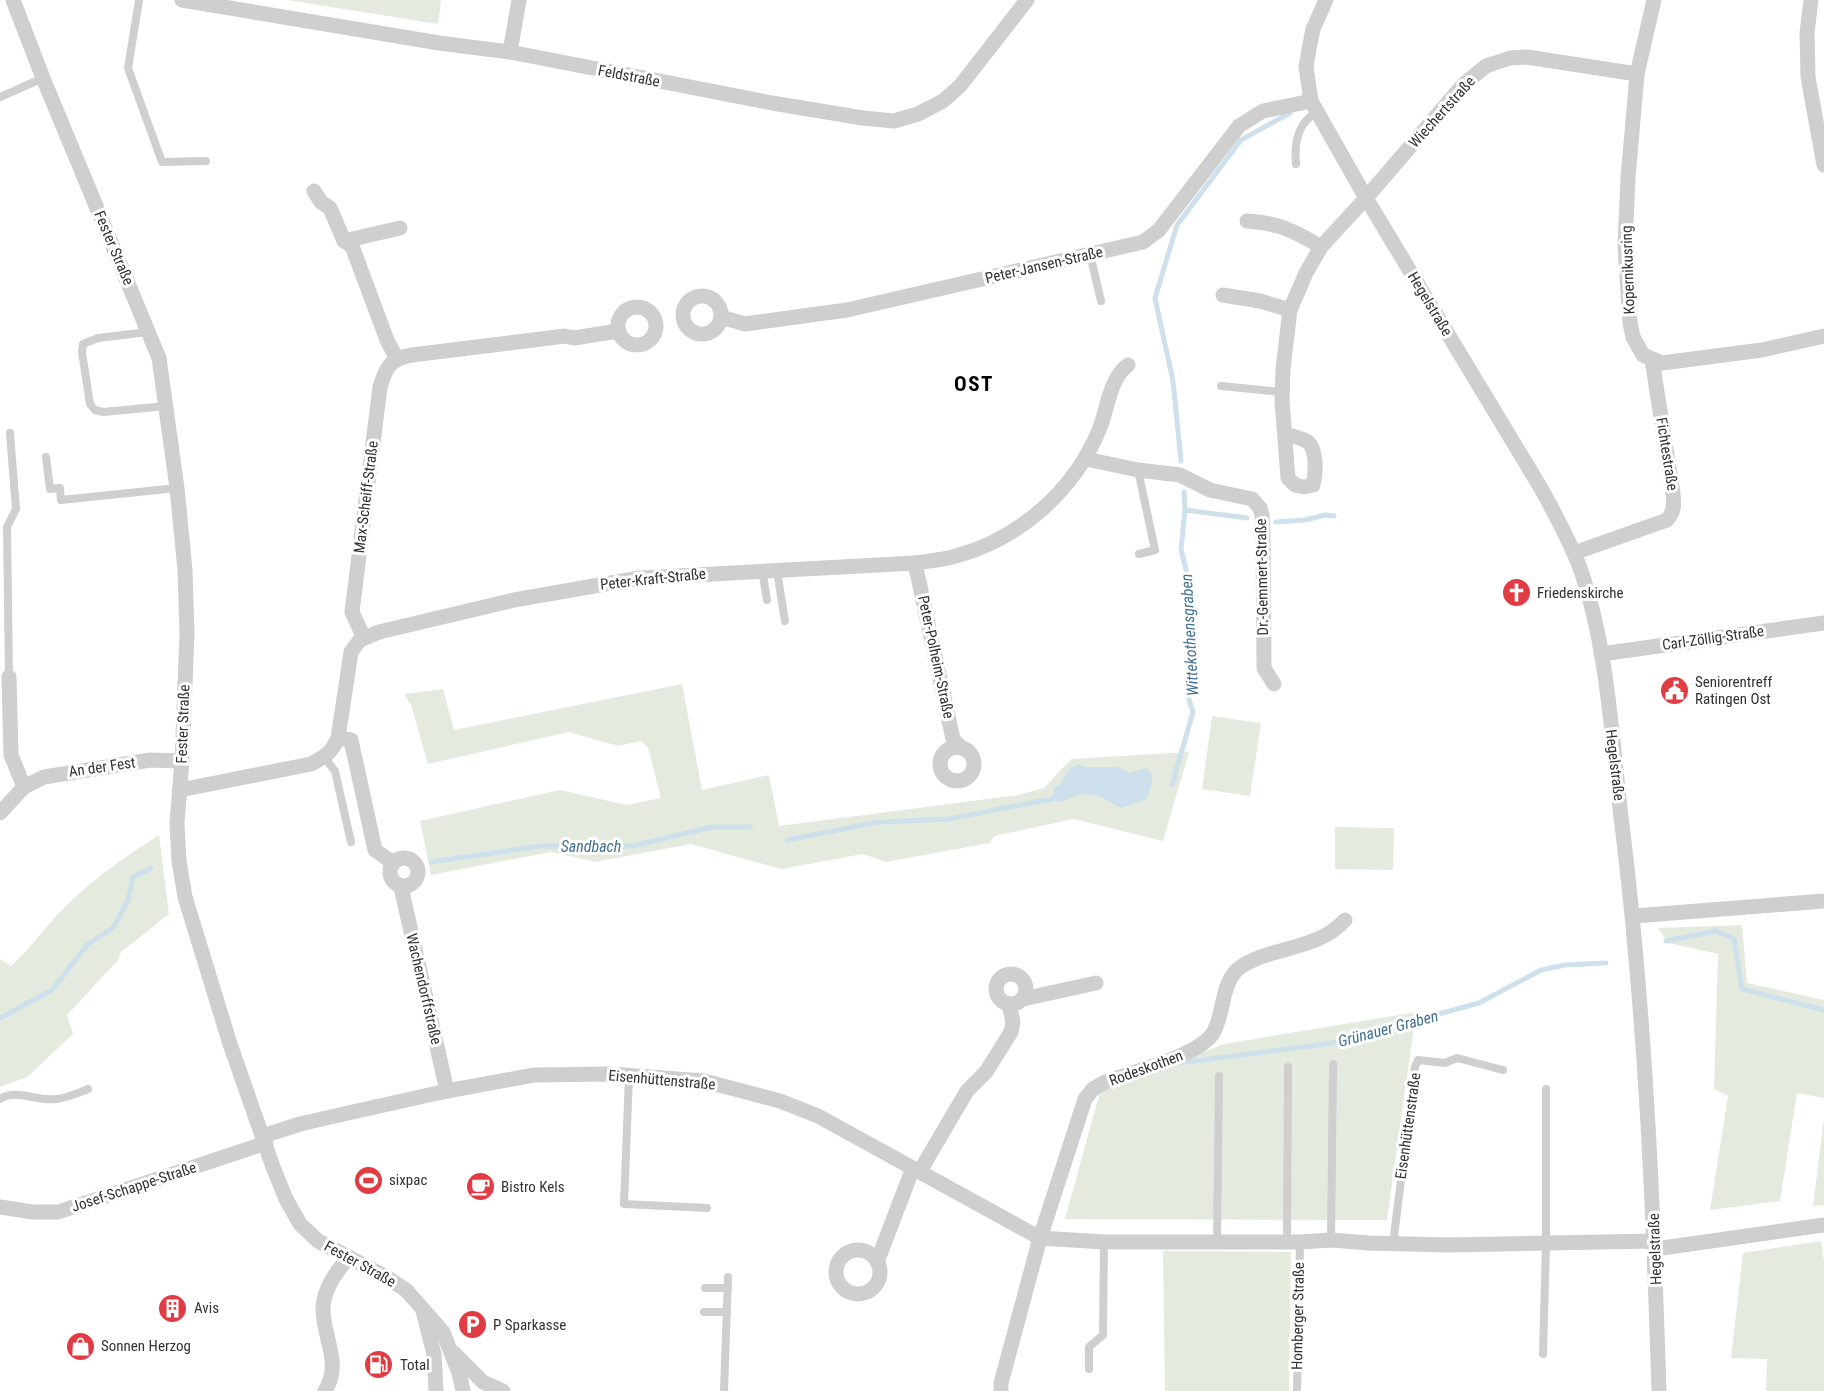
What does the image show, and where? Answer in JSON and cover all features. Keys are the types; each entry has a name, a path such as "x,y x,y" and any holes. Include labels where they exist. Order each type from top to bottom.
{"street":[{"name":"Fester Straße","path":"13,0 159,358 177,488 185,570 187,634 177,824 179,861 185,897 230,1044 286,1199 300,1224 318,1241 406,1290 443,1332 463,1391"},
{"name":"Feldstraße","path":"182,0 439,43 510,52 772,103 894,121 927,110 943,101 960,86 1027,0"},
{"path":"510,52 519,0"},
{"path":"1326,0 1312,30 1306,67 1314,106 1366,198"},
{"name":"Kopernikusring","path":"1652,360 1643,355 1633,337 1625,245 1637,74 1654,0"},
{"path":"1811,0 1807,33 1808,77 1824,165"},
{"name":"Wiechertstraße","path":"1284,434 1283,369 1290,310 1306,273 1321,247 1464,84 1486,66 1510,58 1527,57 1637,74"},
{"name":"Peter-Jansen-Straße","path":"720,317 745,324 847,310 1143,242 1153,236 1239,126 1263,111 1284,105 1314,106"},
{"path":"315,191 321,202 330,208 344,241 352,246 387,340 397,359 421,354 618,331"},
{"name":"Hegelstraße","path":"1366,198 1542,490 1574,553 1592,609 1601,654 1634,916 1655,1245 1659,1391"},
{"path":"1247,221 1279,225 1321,247"},
{"path":"344,241 400,228"},
{"path":"1223,295 1260,300 1290,310"},
{"path":"670,324 641,307 633,307 625,311 620,318 618,331 626,341 638,345 651,339 670,324 690,300 698,297 712,299 720,310 716,328 703,334 670,324"},
{"path":"1652,360 1672,363 1762,350 1824,336"},
{"name":"Max-Scheiff-Straße","path":"364,638 352,612 380,387 386,368 397,359"},
{"name":"Fichtestraße","path":"1574,553 1667,520 1672,514 1675,504 1652,360"},
{"name":"Peter-Kraft-Straße","path":"364,638 379,632 514,600 640,578 915,563 956,556 993,543 1035,517 1061,491 1086,459 1100,430 1119,372 1128,365"},
{"name":"Dr.-Gemmert-Straße","path":"1086,459 1138,470 1180,475 1210,490 1252,500 1260,508 1263,534 1264,668 1274,684"},
{"name":"Peter-Polheim-Straße","path":"915,563 954,739 961,748"},
{"name":"Carl-Zöllig-Straße","path":"1601,654 1824,623"},
{"path":"180,790 311,764 333,750 338,738 351,652 354,646 364,638"},
{"path":"9,677 11,755 24,787"},
{"name":"Wachendorffstraße","path":"338,738 351,740 375,850 393,863 390,873 395,883 401,886 447,1091"},
{"name":"An der Fest","path":"0,813 24,787 44,777 150,760 182,761"},
{"path":"393,863 405,858 413,861 417,866 419,872 416,880 410,886 401,886"},
{"path":"1634,916 1824,901"},
{"name":"Rodeskothen","path":"1001,1391 1001,1383 1040,1238 1085,1099 1093,1089 1105,1082 1197,1049 1213,1033 1228,984 1239,968 1257,958 1303,946 1336,930 1345,920"},
{"path":"878,1262 917,1169 967,1091 986,1072 1011,1032 1016,1002 1096,983"},
{"name":"Eisenhüttenstraße","path":"264,1139 300,1124 447,1091 534,1075 629,1076 704,1081 780,1101 818,1116 1040,1238 1104,1242 1331,1240 1393,1244 1655,1245 1824,1225"},
{"name":"Josef-Schappe-Straße","path":"0,1207 33,1212 58,1212 264,1139"},
{"path":"325,1391 331,1382 333,1357 323,1308 327,1290 336,1273 349,1257"},
{"path":"422,1308 434,1354 436,1391"},
{"name":"Fester Straße","path":"451,1350 483,1382 503,1391"}],"lane":[{"path":"139,0 128,68 162,162 206,161"},
{"path":"0,97 43,78"},
{"path":"1296,165 1295,148 1300,130 1314,106"},
{"path":"1090,254 1101,301"},
{"path":"148,332 98,338 83,344 82,352 90,404 95,410 103,412 166,406"},
{"path":"1221,386 1283,392"},
{"path":"9,677 7,527 16,509 10,432"},
{"path":"46,457 50,489 60,488 61,500 177,488"},
{"path":"1138,470 1155,550 1139,554"},
{"path":"766,600 769,570"},
{"path":"769,570 785,621"},
{"path":"324,757 335,771 351,842"},
{"name":"Eisenhüttenstraße","path":"1393,1244 1418,1059 1444,1064 1457,1058 1503,1071"},
{"path":"1331,1240 1333,1064"},
{"path":"1288,1067 1293,1242"},
{"path":"629,1076 624,1204 707,1208"},
{"path":"1217,1240 1219,1076"},
{"path":"0,1099 15,1094 57,1099 88,1089"},
{"path":"1543,1354 1546,1089"},
{"path":"1089,1369 1089,1347 1103,1335 1104,1242"},
{"name":"Homberger Straße","path":"1293,1242 1297,1391"},
{"path":"724,1391 728,1277"},
{"path":"705,1288 728,1288"},
{"path":"704,1312 727,1312"}],"shaded area":[{"path":"287,0 441,0 438,24"},
{"path":"682,684 702,790 769,775 779,826 1018,795 1044,788 1071,759 1189,752 1163,841 1074,819 994,836 990,843 886,862 863,854 781,869 691,844 595,862 551,852 431,875 420,821 560,790 627,805 661,798 648,747 641,741 618,746 569,732 428,764 411,705 404,694 443,689 454,730"},
{"path":"1212,716 1261,723 1250,796 1202,789"},
{"path":"1335,827 1394,828 1393,870 1335,869"},
{"path":"159,835 169,914 121,952 118,960 67,1015 73,1034 27,1077 0,1087 0,959 11,966 78,895 112,867"},
{"path":"1742,925 1747,983 1824,1000 1824,1098 1797,1093 1780,1201 1710,1210 1728,1096 1714,1089 1718,954 1668,943 1658,928"},
{"path":"1416,1012 1387,1220 1065,1219 1100,1092 1224,1044"},
{"path":"1824,1118 1824,1205 1813,1206"},
{"path":"1821,1241 1824,1261 1824,1391 1766,1391 1767,1359 1731,1358 1743,1253"},
{"path":"1163,1251 1291,1252 1289,1391 1165,1391"}],"water":[{"path":"1077,764 1086,767 1116,767 1129,773 1144,768 1149,770 1153,778 1147,799 1121,808 1099,796 1082,794 1060,802 1048,803 1046,800 1054,795 1054,787 1059,786 1071,766 1075,767"}],"waterway":[{"path":"1181,461 1173,381 1155,298 1177,225 1241,140 1290,113"},
{"path":"1184,492 1185,510"},
{"name":"Wittekothensgraben","path":"1172,785 1193,712 1189,700 1186,569 1181,549 1185,510 1247,518"},
{"name":"Wittekothensgraben","path":"1276,522 1304,520 1326,515 1334,516"},
{"name":"Sandbach","path":"787,840 879,822 949,819 1046,800"},
{"name":"Sandbach","path":"431,862 540,846 633,846 712,827 750,827"},
{"name":"Sandbach","path":"0,1018 52,990 88,944 113,928 127,902 133,877 151,868"},
{"name":"Grünauer Graben","path":"1666,941 1716,931 1734,939 1742,989 1824,1010"},
{"name":"Grünauer Graben","path":"1179,1063 1333,1043 1479,1003 1541,970 1565,965 1606,963"}],"place":[{"name":"Friedenskirche","path":"1516,593"},
{"name":"Seniorentreff Ratingen Ost","path":"1674,691"},
{"name":"sixpac","path":"368,1180"},
{"name":"Bistro Kels","path":"480,1187"},
{"name":"Avis","path":"173,1308"},
{"name":"P Sparkasse","path":"472,1325"},
{"name":"Sonnen Herzog","path":"80,1346"},
{"name":"Total","path":"379,1365"}],"district":[{"name":"OST","path":"974,384"}]}
